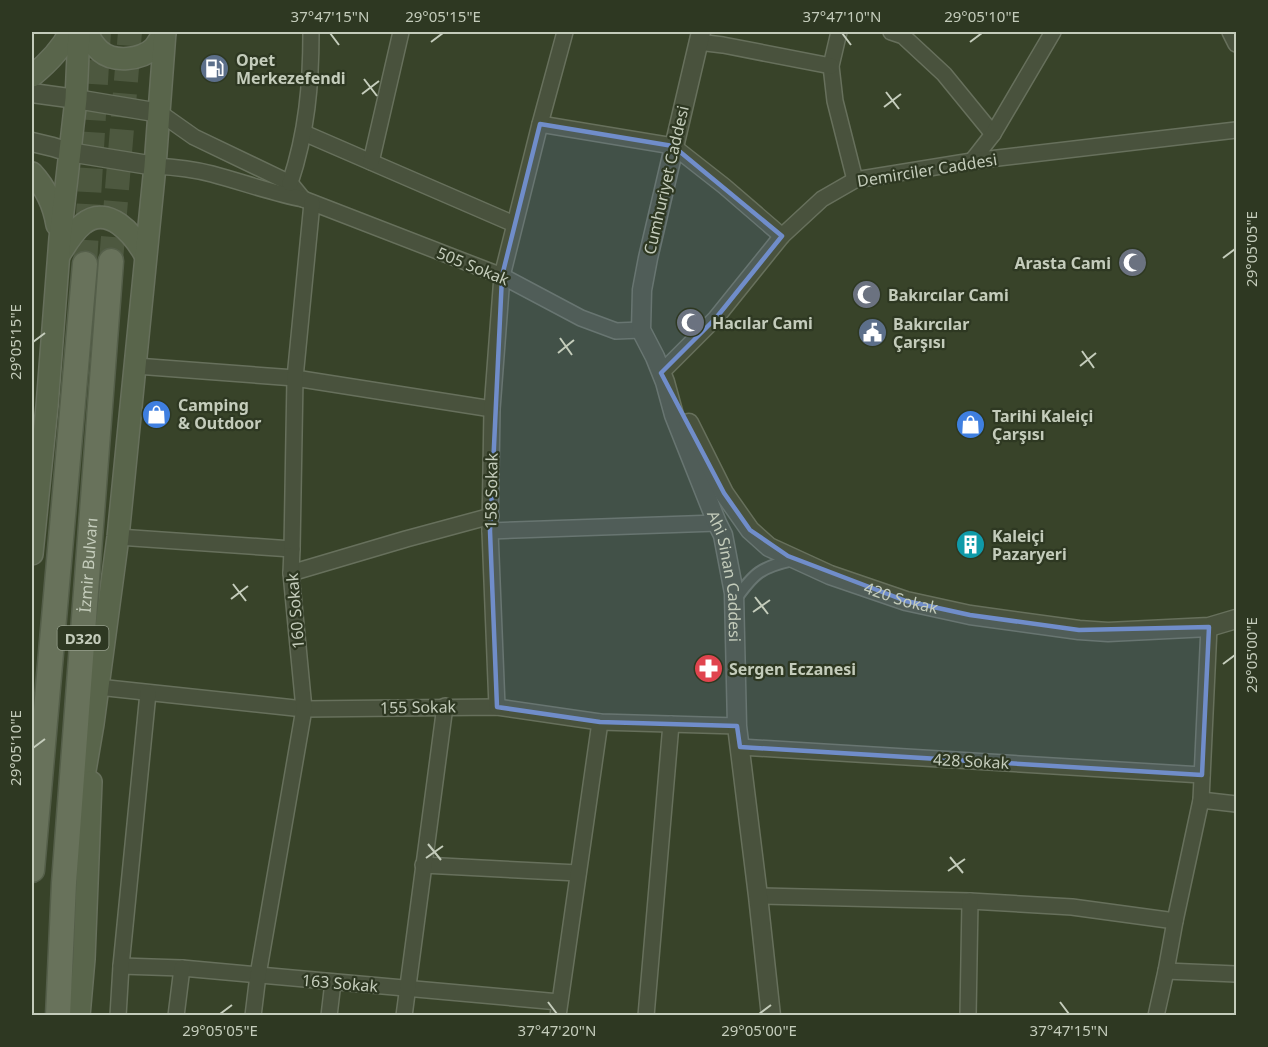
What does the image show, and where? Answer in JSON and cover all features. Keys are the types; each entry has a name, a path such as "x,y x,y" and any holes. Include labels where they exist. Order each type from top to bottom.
{"main road":[{"path":"32,76 55,55 70,32"},
{"path":"32,554 47,406 59,248 76,99 79,32"},
{"path":"86,32 91,42 106,55 129,58 142,55 152,49 165,32"},
{"path":"64,883 93,724 118,537 160,113 165,32"},
{"path":"32,173 52,204 59,248"},
{"path":"59,248 88,220 98,217 111,219 126,229 146,255"},
{"name":"İzmir Bulvarı","path":"58,1016 64,883 111,261"},
{"name":"İzmir Bulvarı","path":"32,870 85,264"},
{"path":"80,1016 93,724"}],"street":[{"path":"291,183 304,133 311,70 311,32"},
{"path":"371,162 401,32"},
{"name":"158 Sokak","path":"497,707 491,523 492,409 501,276 565,32"},
{"path":"839,32 831,66 835,101 855,180"},
{"path":"891,32 903,36 944,74 993,134"},
{"path":"972,161 993,134 1053,32"},
{"path":"1230,32 1236,44"},
{"path":"699,37 723,45 831,66"},
{"name":"Cumhuriyet Caddesi","path":"641,330 642,290 648,258 699,37"},
{"path":"32,93 160,113 194,137 291,183 308,201"},
{"path":"540,124 674,146 782,236"},
{"name":"Demirciler Caddesi","path":"663,377 716,318 782,236 822,199 855,180 972,161 1236,130"},
{"path":"304,133 514,224"},
{"path":"32,142 69,152 155,166"},
{"name":"505 Sokak","path":"155,166 211,173 308,201 501,276 598,325 616,331 641,330"},
{"name":"160 Sokak","path":"253,1016 304,709 291,573 291,549 295,378 308,201"},
{"name":"Ahi Sinan Caddesi","path":"641,330 663,377 674,416 723,535 734,593 737,726 771,1016"},
{"path":"136,366 295,378 492,409"},
{"name":"420 Sokak","path":"663,377 682,409 724,493 750,530 769,547 830,575 906,601 970,615 1079,630 1108,632 1209,627 1236,619"},
{"path":"291,573 405,539 491,523 717,523"},
{"path":"118,537 291,549"},
{"path":"734,600 751,579 765,568 795,559"},
{"path":"1156,1016 1201,800 1209,627"},
{"name":"155 Sokak","path":"98,687 304,709 497,707 600,722 737,726"},
{"path":"118,1016 148,693"},
{"path":"404,1016 445,706"},
{"path":"558,1009 600,722"},
{"path":"646,1016 671,724"},
{"name":"428 Sokak","path":"740,747 1202,775"},
{"path":"1201,800 1236,804"},
{"path":"423,865 578,873"},
{"path":"758,896 970,901 1072,907 1175,921"},
{"path":"968,1016 970,901"},
{"name":"163 Sokak","path":"121,966 182,968 406,989 558,1009"},
{"path":"176,1016 182,968"},
{"path":"1166,971 1236,974"},
{"path":"329,1016 333,982"}],"highlighted area":[{"path":"540,124 673,146 782,236 716,318 661,373 724,493 750,530 788,556 906,601 970,615 1079,630 1209,627 1202,775 740,747 737,726 600,722 497,707 490,531 502,276"}],"tunnel":[{"path":"85,264 99,32"},
{"path":"111,261 130,32"}],"place":[{"name":"Opet Merkezefendi","path":"215,69"},
{"name":"Arasta Cami","path":"1132,263"},
{"name":"Bakırcılar Cami","path":"867,295"},
{"name":"Hacılar Cami","path":"691,323"},
{"name":"Bakırcılar Çarşısı","path":"872,333"},
{"name":"Camping & Outdoor","path":"157,414"},
{"name":"Tarihi Kaleiçi Çarşısı","path":"971,425"},
{"name":"Kaleiçi Pazaryeri","path":"971,545"},
{"name":"Sergen Eczanesi","path":"708,669"}]}
